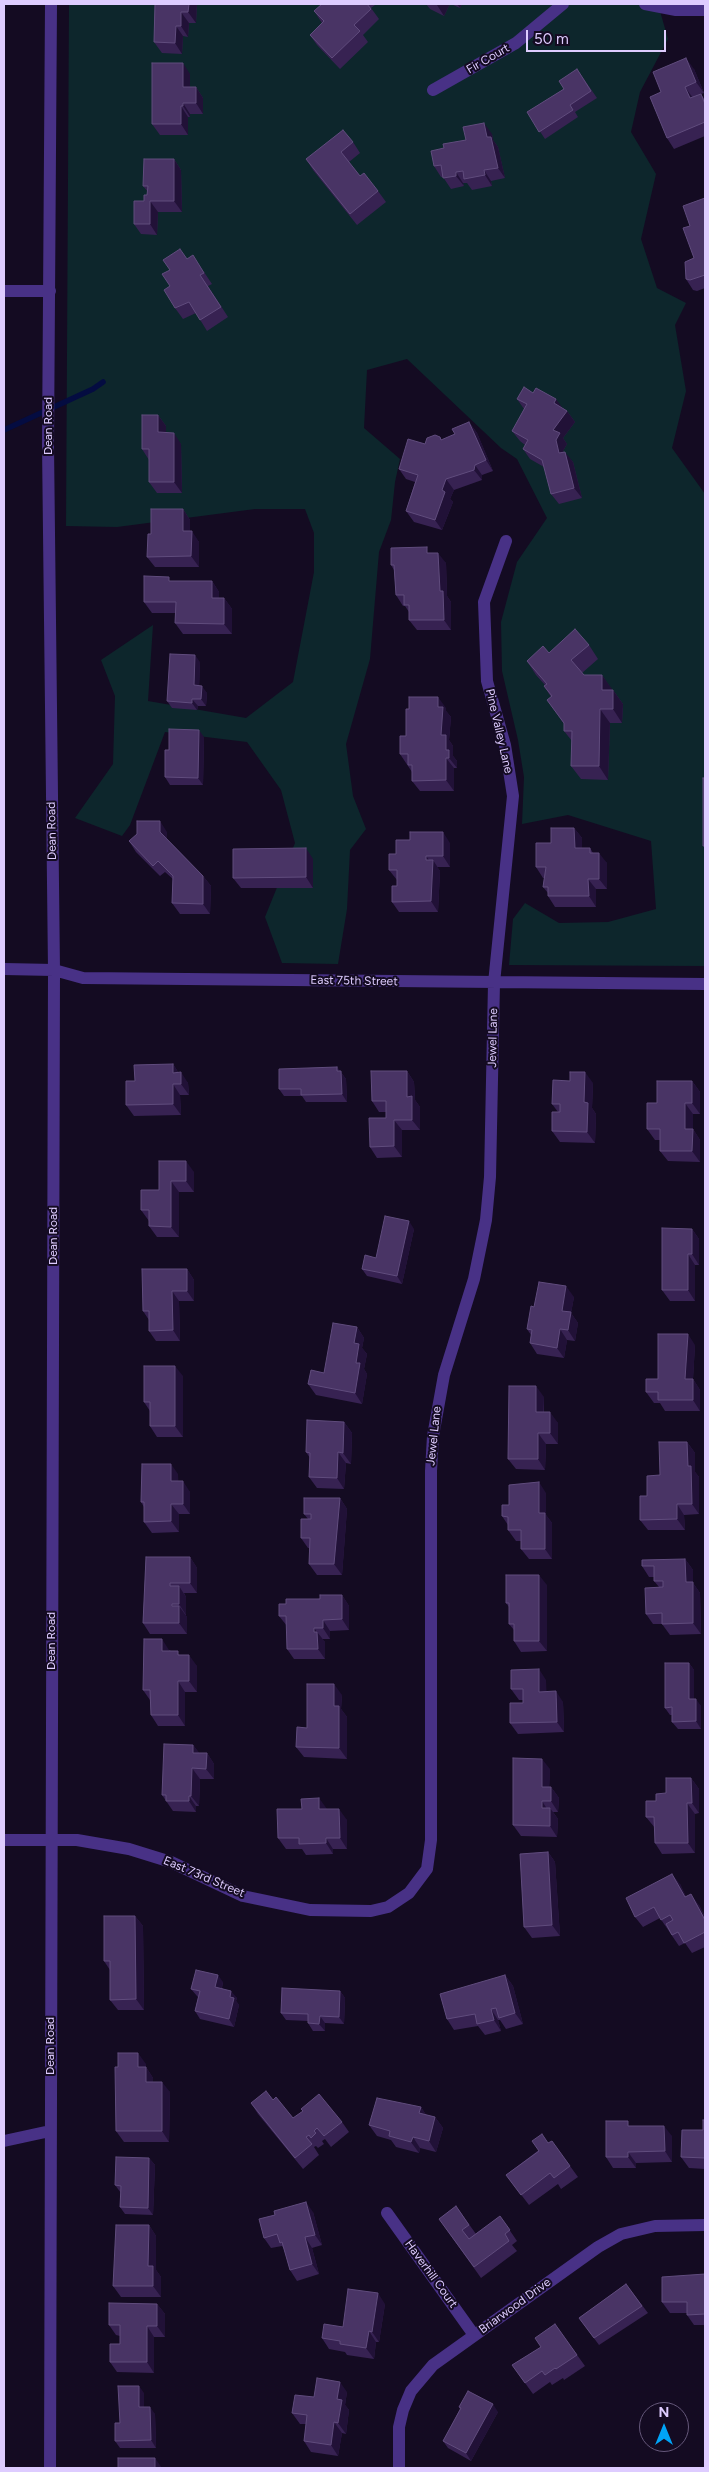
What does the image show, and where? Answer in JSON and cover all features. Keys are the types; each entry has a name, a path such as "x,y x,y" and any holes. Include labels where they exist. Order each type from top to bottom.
{"street":[{"name":"Dean Road","path":"50,2468 50,1840 54,970 48,445 51,4"},
{"name":"Fir Court","path":"433,90 516,43 563,4"},
{"path":"645,4 676,10 705,10"},
{"path":"4,291 50,291"},
{"name":"Pine Valley Lane","path":"494,983 513,796 505,746 487,681 484,602 506,541"},
{"name":"East 75th Street","path":"4,969 54,970 83,978 705,984"},
{"name":"Jewel Lane","path":"412,1890 426,1869 431,1840 431,1471 433,1436 444,1374 474,1279 486,1220 490,1177 494,983"},
{"name":"East 73rd Street","path":"4,1840 50,1840 103,1844 171,1862 243,1896 310,1910 379,1910 399,1902 412,1890"},
{"path":"4,2141 50,2131"},
{"name":"Haverhill Court","path":"387,2213 474,2335"},
{"name":"Briarwood Drive","path":"399,2468 399,2427 403,2410 411,2391 430,2367 598,2246 621,2234 655,2226 705,2225"}],"green space":[{"path":"69,4 658,4 668,39 640,92 631,132 656,174 641,239 657,288 686,303 675,325 686,391 672,448 705,494 705,966 509,965 513,919 525,903 559,923 608,922 656,909 651,841 568,815 522,824 524,777 518,740 502,671 501,622 517,562 547,518 517,459 501,448 407,359 367,370 364,428 400,459 395,482 391,520 379,552 370,659 346,744 353,796 366,829 350,850 347,909 338,964 282,963 265,917 295,843 281,790 247,742 165,732 130,825 122,836 75,818 113,764 115,696 101,660 153,625 148,701 246,718 293,682 314,572 314,533 305,509 255,509 117,527 66,526"}],"building":[{"path":"155,4 189,4 188,12 181,12 181,26 176,26 175,43 154,42"},
{"path":"322,4 367,4 371,9 354,25 360,31 332,58 310,35 324,21 314,11"},
{"path":"686,58 696,82 685,87 690,98 701,94 705,104 705,122 667,138 650,97 661,92 653,72"},
{"path":"152,63 183,63 183,87 196,87 196,103 183,103 183,106 181,106 181,124 152,124"},
{"path":"577,69 591,91 570,105 573,110 539,132 527,112 564,89 559,81"},
{"path":"484,123 487,137 491,137 498,168 484,170 485,175 464,179 463,171 456,172 456,176 443,178 441,165 434,166 431,151 444,148 443,144 466,140 463,127"},
{"path":"343,130 353,142 341,152 360,176 364,173 378,191 350,214 306,159"},
{"path":"144,159 174,159 174,201 150,201 150,224 134,224 134,201 144,201 144,195 147,195 148,186 143,186"},
{"path":"705,198 705,275 690,280 686,279 685,262 694,258 683,228 690,226 683,206"},
{"path":"180,249 187,259 193,255 204,273 200,275 221,307 200,320 189,302 175,308 164,290 170,286 162,274 170,270 163,260"},
{"path":"524,387 533,393 536,388 556,399 554,403 567,411 553,430 560,433 556,440 559,453 565,452 574,488 551,494 542,460 523,449 528,440 512,431 527,404 517,399"},
{"path":"142,415 158,415 158,432 174,433 174,482 149,482 149,449 142,449"},
{"path":"469,422 486,460 475,465 474,470 446,479 442,490 445,492 435,520 406,511 418,475 399,469 408,439 425,444 427,438 435,435 440,437 441,440 455,434 452,429"},
{"path":"151,509 183,509 183,531 192,531 191,556 147,557 148,534 151,534"},
{"path":"427,547 427,553 438,553 440,591 443,591 444,620 409,620 409,605 404,605 404,595 396,595 394,565 391,565 391,548"},
{"path":"144,576 169,577 169,581 212,581 212,598 224,598 224,624 175,623 176,602 144,602"},
{"path":"575,629 589,645 571,660 584,675 602,675 602,690 613,690 613,709 600,709 599,766 571,766 572,731 564,731 564,723 547,700 552,696 544,686 547,684 527,661 543,646 549,653"},
{"path":"170,654 195,655 194,685 202,686 201,699 192,699 192,703 167,701"},
{"path":"409,697 438,697 438,707 443,707 441,735 446,735 446,750 449,750 449,758 446,758 446,780 412,781 412,765 408,765 408,754 400,754 400,736 406,736 406,709 409,709"},
{"path":"169,729 199,730 198,778 165,777 165,750 169,750"},
{"path":"703,778 705,778 705,846 703,846"},
{"path":"137,821 160,821 160,832 203,876 203,904 172,903 173,876 158,861 153,866 129,841 137,834"},
{"path":"551,828 574,828 575,848 590,848 590,853 599,853 599,879 588,879 589,896 548,896 548,887 543,887 546,867 536,867 536,843 551,843"},
{"path":"410,832 443,832 443,856 426,856 426,860 433,860 431,901 392,902 392,886 397,886 397,870 389,870 389,854 396,854 396,840 410,840"},
{"path":"306,848 306,877 233,878 233,849"},
{"path":"173,1064 173,1073 181,1072 181,1084 173,1084 173,1104 126,1105 126,1081 135,1081 134,1065"},
{"path":"337,1067 337,1071 341,1071 342,1094 301,1095 301,1089 279,1089 279,1069"},
{"path":"371,1071 407,1071 407,1097 412,1096 412,1120 394,1120 394,1146 370,1147 369,1118 386,1118 386,1101 372,1101"},
{"path":"570,1072 585,1072 584,1102 588,1103 587,1132 552,1131 552,1112 560,1112 560,1104 552,1104 553,1080 570,1081"},
{"path":"657,1081 692,1081 692,1103 685,1103 685,1129 693,1129 692,1151 660,1151 660,1129 647,1129 647,1103 657,1103"},
{"path":"159,1161 186,1161 186,1181 171,1181 171,1227 149,1226 149,1210 141,1210 141,1190 159,1190"},
{"path":"385,1216 409,1221 397,1276 362,1269 365,1255 376,1258"},
{"path":"662,1228 692,1229 692,1254 688,1254 688,1290 662,1290"},
{"path":"142,1269 187,1269 187,1291 172,1291 173,1330 149,1331 149,1311 143,1311"},
{"path":"539,1282 566,1286 562,1311 571,1312 568,1330 560,1329 557,1348 530,1343 532,1330 527,1329 531,1306 534,1307"},
{"path":"333,1323 357,1327 354,1343 359,1344 356,1363 360,1363 355,1393 308,1384 311,1370 324,1373"},
{"path":"658,1334 688,1334 685,1379 693,1379 693,1400 658,1400 658,1392 646,1392 646,1379 658,1379"},
{"path":"144,1366 175,1366 175,1426 150,1426 150,1402 144,1402"},
{"path":"509,1386 536,1386 536,1412 550,1412 550,1433 538,1433 538,1459 508,1459"},
{"path":"307,1420 344,1422 343,1453 338,1452 337,1478 309,1477 310,1453 306,1452"},
{"path":"659,1442 687,1442 688,1466 691,1466 692,1504 677,1504 677,1519 640,1520 640,1496 647,1496 647,1476 660,1475"},
{"path":"142,1464 171,1464 171,1481 183,1481 183,1504 171,1504 171,1521 144,1522 144,1502 141,1502"},
{"path":"539,1482 539,1513 545,1513 545,1549 521,1549 521,1530 508,1530 508,1517 502,1516 502,1505 509,1505 509,1485"},
{"path":"304,1498 340,1498 334,1564 309,1564 310,1538 301,1538 301,1519 311,1519 311,1514 304,1514"},
{"path":"146,1557 190,1557 190,1583 170,1583 170,1586 179,1586 179,1604 172,1604 172,1606 179,1606 179,1623 143,1623"},
{"path":"685,1559 686,1582 693,1582 693,1623 662,1624 662,1613 646,1614 645,1588 663,1587 663,1581 654,1581 654,1566 642,1566 642,1560"},
{"path":"506,1575 539,1575 539,1641 514,1641 514,1624 509,1624 509,1603 506,1603"},
{"path":"320,1595 342,1595 342,1619 323,1620 323,1628 314,1628 314,1632 317,1632 318,1649 287,1649 286,1616 279,1616 279,1604 286,1604 286,1599 320,1599"},
{"path":"144,1639 162,1639 162,1651 178,1651 178,1655 189,1655 189,1681 178,1681 178,1715 151,1715 150,1690 143,1690"},
{"path":"665,1663 689,1663 689,1699 696,1699 696,1721 672,1722 672,1707 665,1708"},
{"path":"539,1669 539,1692 556,1691 557,1722 510,1723 510,1703 523,1703 523,1689 511,1689 511,1670"},
{"path":"307,1684 334,1684 334,1706 339,1706 339,1748 296,1747 297,1727 307,1728"},
{"path":"164,1744 193,1745 193,1753 207,1753 206,1769 192,1768 191,1796 189,1796 189,1801 166,1801 166,1795 162,1795"},
{"path":"513,1758 542,1759 542,1787 551,1787 551,1801 542,1801 542,1808 550,1808 550,1826 513,1825"},
{"path":"666,1778 691,1778 692,1803 687,1803 688,1843 655,1843 654,1817 646,1817 646,1801 656,1801 656,1794 666,1793"},
{"path":"319,1798 319,1809 339,1809 340,1838 326,1838 326,1843 299,1844 299,1838 278,1838 277,1809 302,1809 301,1799"},
{"path":"548,1852 552,1925 524,1927 520,1854"},
{"path":"672,1874 685,1897 691,1894 705,1920 705,1932 684,1943 678,1932 672,1935 666,1924 673,1920 670,1915 661,1920 654,1907 635,1917 626,1898"},
{"path":"104,1916 135,1916 136,1999 110,2000 110,1961 104,1961"},
{"path":"196,1970 218,1975 215,1987 231,1991 230,1997 234,1998 229,2019 195,2011 200,1991 191,1989"},
{"path":"505,1975 515,2013 499,2018 496,2008 491,2009 494,2020 477,2024 475,2014 447,2019 440,1994"},
{"path":"282,1988 340,1991 339,2017 320,2016 319,2024 308,2023 308,2014 281,2013"},
{"path":"118,2053 138,2053 138,2067 146,2067 146,2082 162,2082 162,2131 116,2131 115,2067 118,2067"},
{"path":"266,2091 273,2100 276,2097 293,2118 303,2111 301,2109 319,2094 342,2122 324,2136 317,2128 314,2131 316,2133 311,2138 309,2135 306,2137 312,2144 295,2158 251,2103"},
{"path":"377,2098 421,2107 419,2113 435,2117 429,2141 413,2137 411,2142 389,2136 390,2131 369,2125"},
{"path":"703,2120 705,2120 705,2158 681,2157 682,2130 703,2130"},
{"path":"606,2121 628,2121 628,2126 664,2126 665,2151 628,2152 628,2157 606,2157"},
{"path":"542,2134 548,2143 552,2141 570,2166 554,2178 550,2173 521,2195 506,2175 539,2151 532,2141"},
{"path":"116,2157 149,2158 148,2208 120,2207 121,2186 115,2185"},
{"path":"306,2202 315,2235 305,2237 312,2264 290,2270 282,2242 280,2243 277,2234 264,2238 259,2219 275,2215 274,2211"},
{"path":"456,2206 469,2225 462,2230 469,2239 500,2216 510,2230 505,2234 509,2241 474,2267 439,2219"},
{"path":"116,2225 149,2225 148,2266 153,2266 153,2286 113,2286"},
{"path":"705,2274 705,2314 687,2315 687,2302 662,2302 662,2277"},
{"path":"626,2284 642,2306 594,2338 579,2318"},
{"path":"348,2289 378,2293 372,2332 369,2331 366,2348 340,2344 340,2341 322,2338 324,2324 343,2327"},
{"path":"109,2303 157,2304 157,2326 147,2326 147,2362 110,2362 110,2344 120,2344 120,2325 109,2325"},
{"path":"555,2324 577,2355 545,2375 542,2371 525,2383 512,2365 541,2347 535,2338"},
{"path":"317,2378 340,2382 337,2399 342,2400 338,2423 334,2422 331,2445 304,2441 307,2415 292,2413 295,2395 314,2397"},
{"path":"118,2386 139,2386 139,2407 150,2407 151,2440 115,2441 115,2423 120,2423"},
{"path":"468,2391 493,2404 466,2453 443,2441"},
{"path":"118,2458 155,2458 155,2468 118,2468"}],"waterway":[{"path":"4,430 93,389 103,382"}]}
